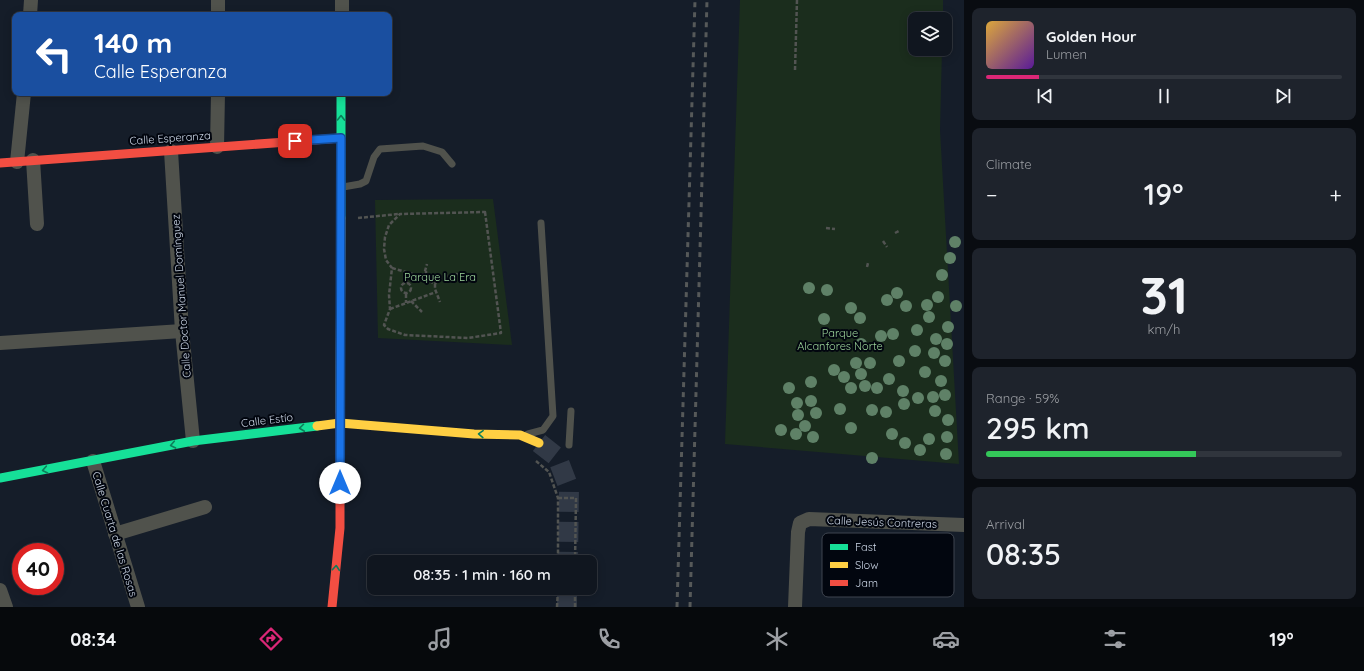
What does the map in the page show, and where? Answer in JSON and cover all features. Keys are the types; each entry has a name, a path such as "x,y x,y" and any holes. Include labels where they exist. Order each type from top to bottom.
{"street":[{"path":"30,12 31,0"},
{"path":"218,0 218,12"},
{"path":"342,0 342,12"},
{"path":"17,162 24,96"},
{"path":"217,147 218,96"},
{"path":"332,607 340,528 341,96"},
{"name":"Calle Esperanza","path":"0,163 341,138"},
{"name":"Calle Doctor Manuel Domínguez","path":"171,151 182,331 193,442"},
{"path":"33,160 37,224"},
{"path":"0,343 182,331"},
{"name":"Calle Estío","path":"0,478 193,442 340,423 474,434 520,435 539,444"},
{"name":"Calle Cuarta de las Rosas","path":"93,461 138,607"},
{"path":"115,534 205,507"},
{"name":"Calle Jesús Contreras","path":"795,607 798,532 800,523 809,519 964,525"},
{"path":"0,590 6,607"}],"lane":[{"path":"341,187 360,184 366,181 374,157 380,150 423,146 442,152 452,164"},
{"path":"520,435 543,430 553,416 542,223"},
{"path":"569,445 572,411"}],"path":[{"path":"795,70 797,0"},
{"path":"341,220 373,218 400,214 485,212 501,332 468,338 405,335 388,329 384,325 390,308 389,295 392,268"},
{"path":"400,214 389,225 385,237 384,249 386,260 392,268 407,273 422,275 426,271"},
{"path":"826,228 835,229"},
{"path":"895,233 899,231"},
{"path":"883,242 887,248"},
{"path":"867,267 868,263"},
{"path":"427,264 426,279 435,284"},
{"path":"406,283 407,273"},
{"path":"440,302 436,292 435,284 437,280 443,275 456,275 457,273"},
{"path":"406,283 412,288 410,292 406,294"},
{"path":"406,283 401,286 401,290 406,294"},
{"path":"390,308 436,292"},
{"path":"406,294 406,303"},
{"path":"411,301 422,312"},
{"path":"534,459 549,472 558,498 558,555"},
{"path":"558,498 576,498 575,555"},
{"path":"558,595 558,607"},
{"path":"575,595 575,607"}],"green space":[{"name":"Parque Alcanfores Norte","path":"740,0 943,0 943,12 908,12 908,56 942,56 940,130 959,464 725,444"},
{"name":"Parque La Era","path":"493,199 512,345 378,338 375,200"}],"tunnel":[{"path":"539,443 557,457 569,488 568,555"},
{"path":"567,595 567,607"}],"railway":[{"path":"677,607 695,0"},
{"path":"690,607 707,0"}],"traffic: fast":[{"path":"341,96 341,218"},
{"path":"0,478 193,441 317,426"}],"traffic: slow":[{"path":"340,412 341,218"},
{"path":"317,426 340,423 474,434 520,435 539,443"}],"traffic: jam":[{"path":"0,163 341,138"},
{"path":"332,607 340,528 340,412"}],"route":[{"path":"295,141 341,138 340,483"}]}
